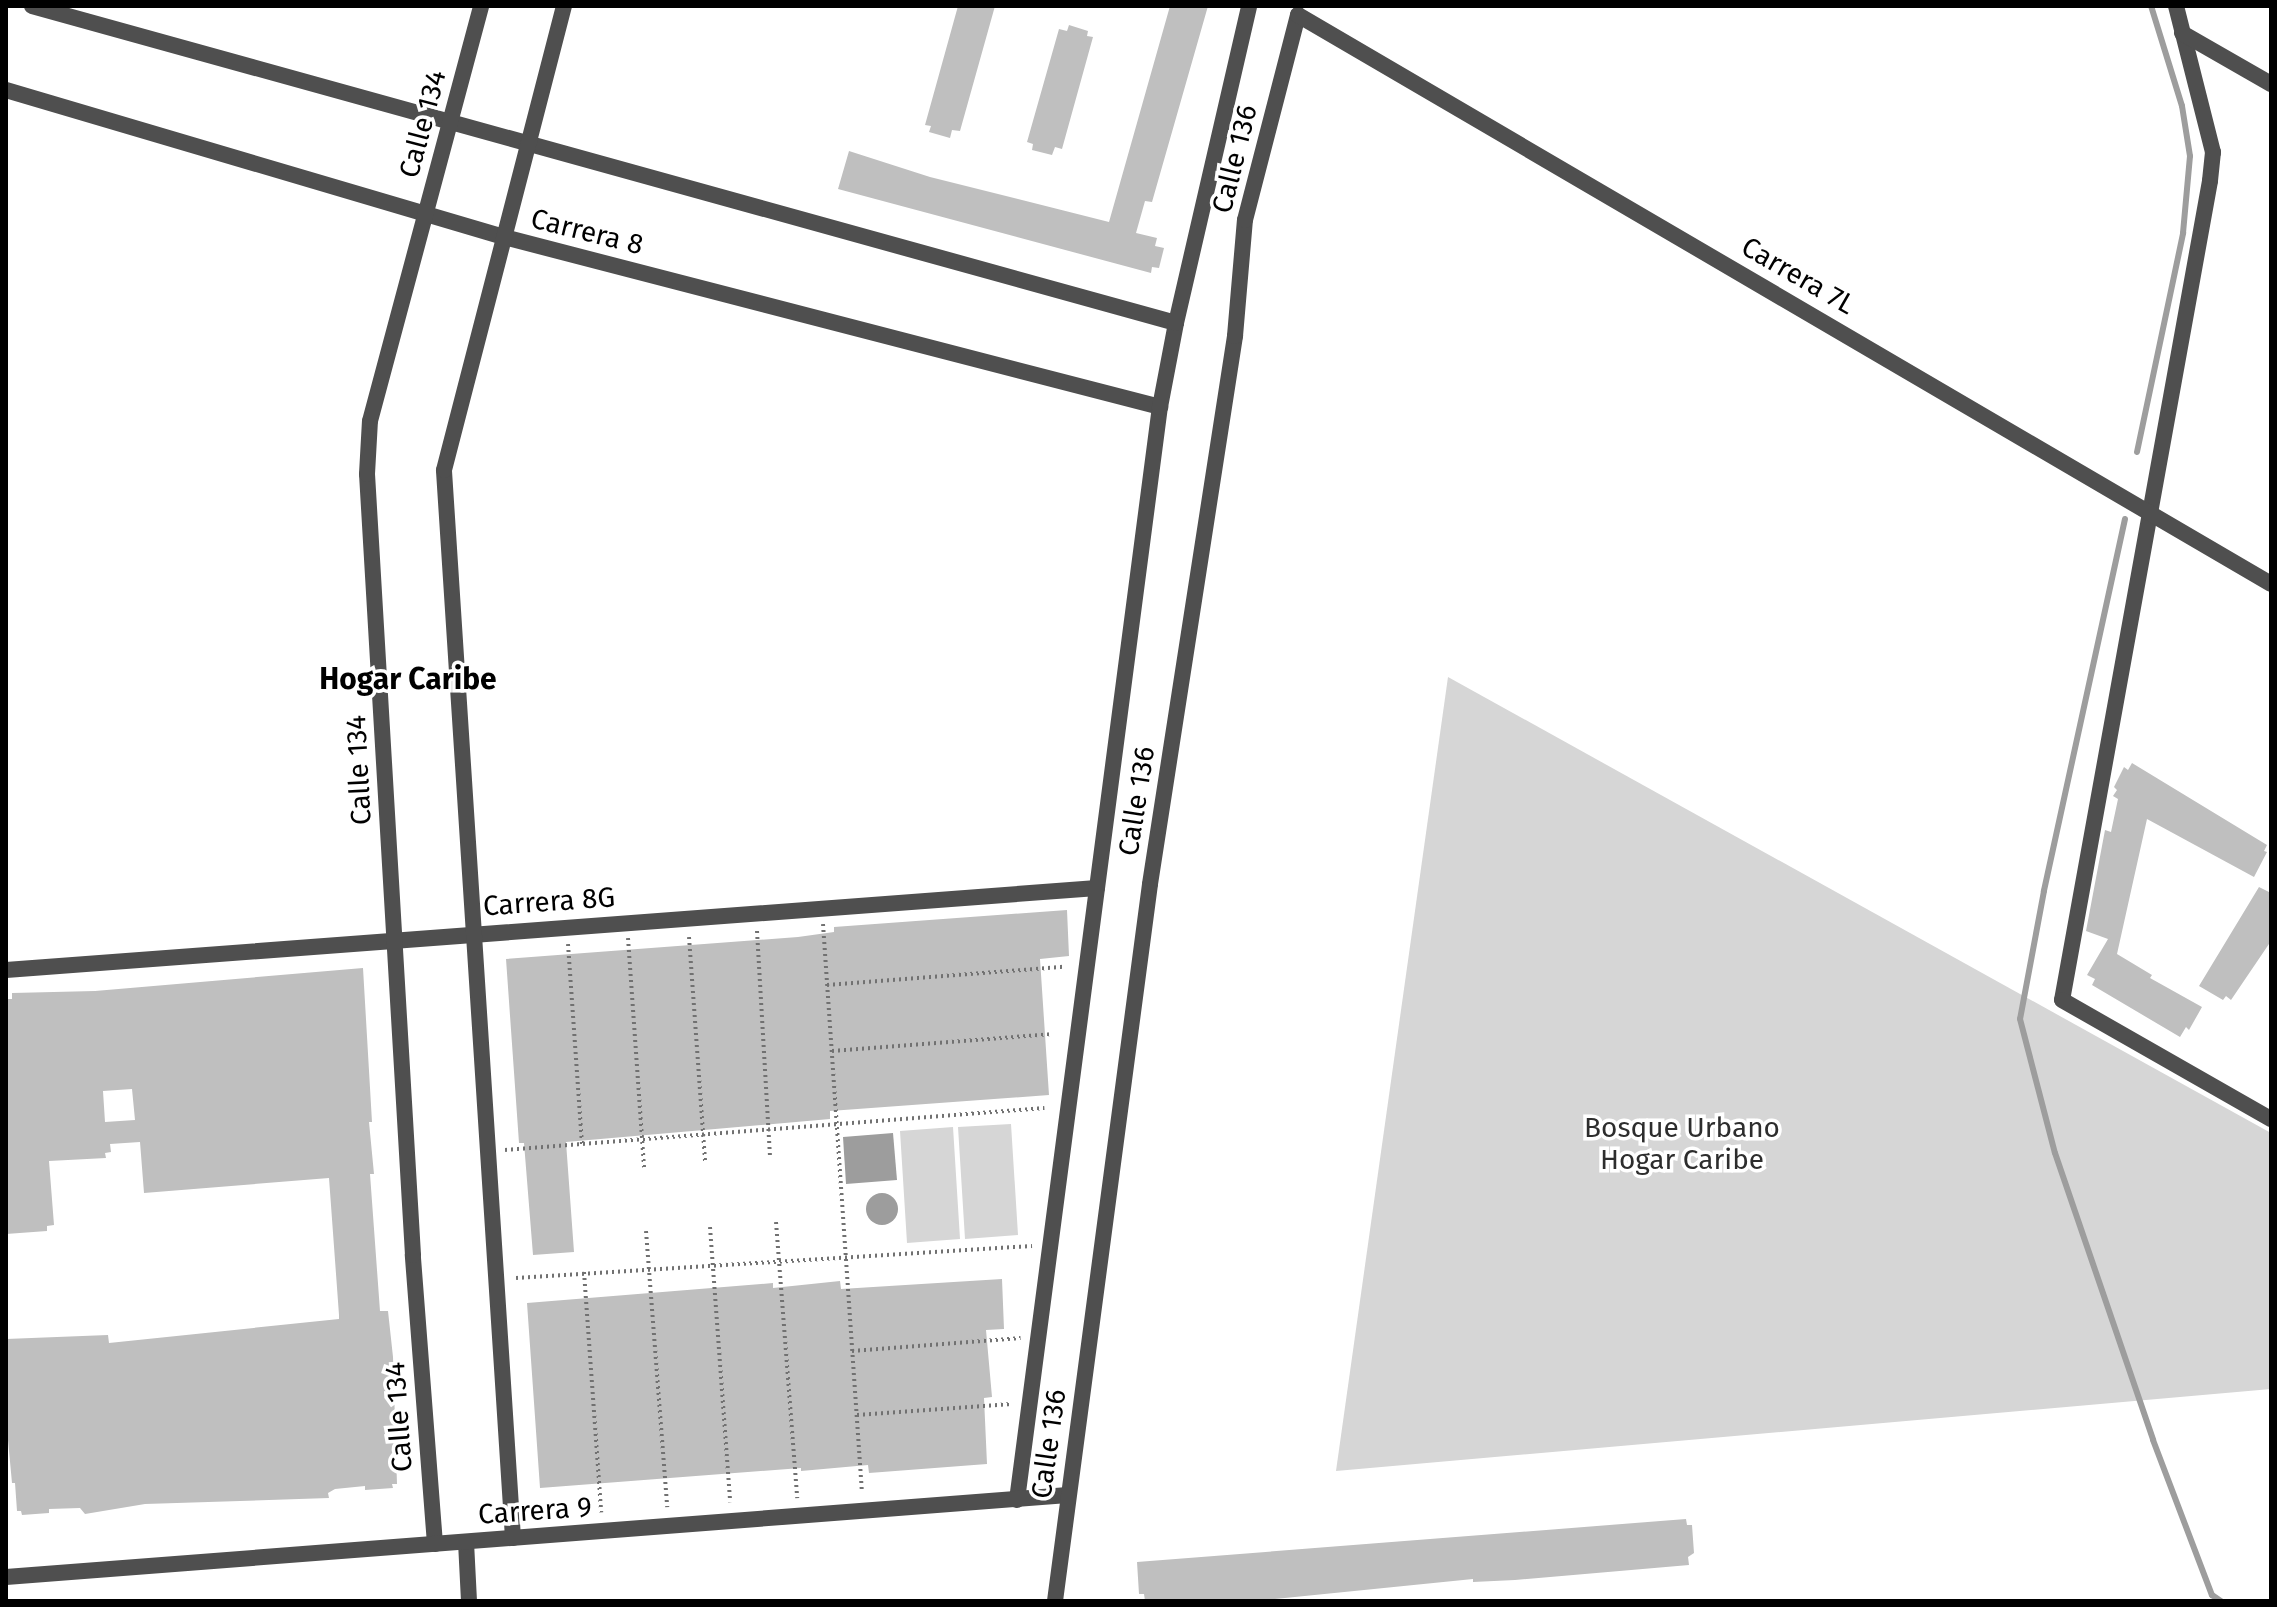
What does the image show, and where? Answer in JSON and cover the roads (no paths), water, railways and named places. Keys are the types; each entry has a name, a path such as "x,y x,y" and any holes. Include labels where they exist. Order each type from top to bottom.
{"street":[{"path":"32,6 1176,323"},
{"name":"Calle 134","path":"435,1544 413,1255 367,474 370,421 481,6"},
{"path":"513,1538 444,470 564,6"},
{"name":"Calle 136","path":"1017,1500 1160,407 1176,323 1249,6"},
{"path":"2176,6 2213,152 2152,512 2062,1000 2271,1119"},
{"name":"Calle 136","path":"1055,1601 1150,884 1235,336 1245,220 1298,15"},
{"name":"Carrera 7L","path":"1298,15 2271,584"},
{"path":"2182,33 2271,84"},
{"name":"Carrera 8","path":"6,90 504,237 1160,407"},
{"name":"Carrera 8G","path":"6,970 1097,888"},
{"name":"Carrera 9","path":"6,1577 1068,1495"},
{"path":"466,1542 469,1601"}],"waterway":[{"path":"2137,452 2183,233 2190,156 2182,106 2151,6"},
{"path":"2125,519 2044,891 2020,1019 2055,1153 2153,1440 2212,1595 2221,1601"}],"district":[{"name":"Hogar Caribe","path":"408,679"}],"park label":[{"name":"Bosque Urbano Hogar Caribe","path":"1682,1144"}]}
